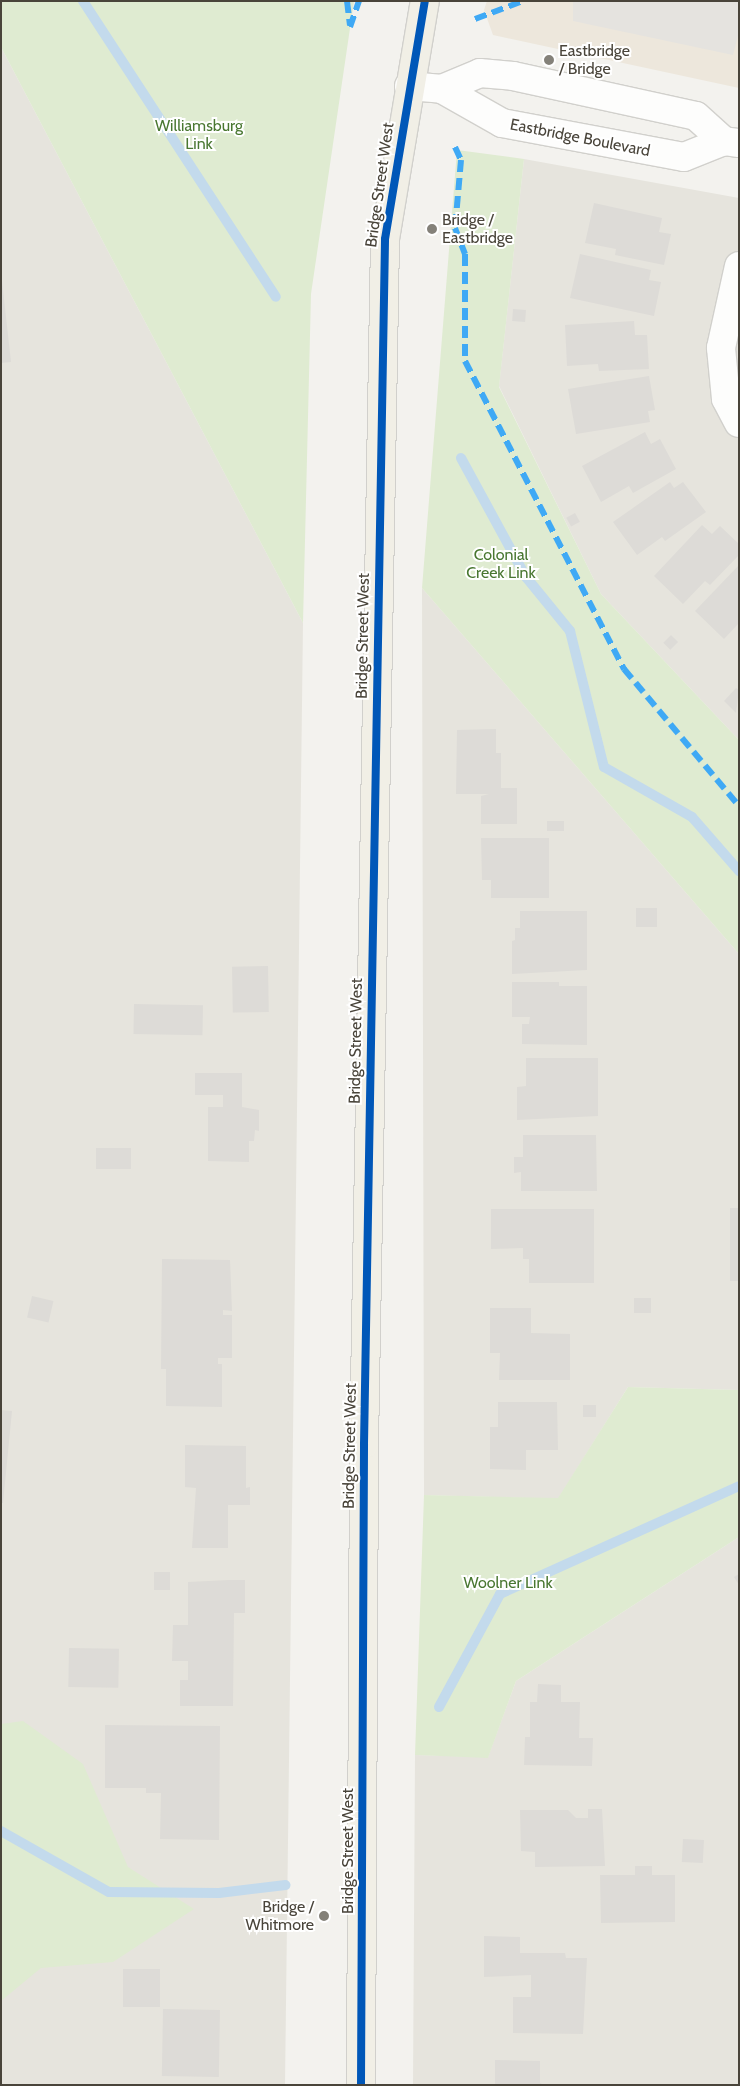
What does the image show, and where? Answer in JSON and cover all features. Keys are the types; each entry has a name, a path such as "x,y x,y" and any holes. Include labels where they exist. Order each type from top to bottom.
{"main road":[{"name":"Bridge Street West","path":"360,2085 364,1424 384,259 389,204 425,1"}],"street":[{"name":"Eastbridge Boulevard","path":"442,89 480,73 513,76 696,116 732,142"},
{"name":"Eastbridge Boulevard","path":"409,86 442,89 502,123 684,157 732,142"},
{"path":"739,266 721,348 726,399 739,422"}],"shaded area":[{"path":"487,1 739,1 739,88 493,35 484,10"},
{"path":"573,1 739,1 739,32 733,55 573,21"},
{"path":"1,47 303,623 285,2085 1,2085"},
{"path":"524,159 739,198 739,740 601,594 499,386"},
{"path":"422,588 739,954 739,1390 628,1387 558,1499 424,1495"},
{"path":"739,1537 739,2085 413,2085 415,1755 488,1757 516,1681"}],"green space":[{"name":"Williamsburg Link","path":"1,1 354,1 311,294 303,623 1,47"},
{"name":"Colonial Creek Link","path":"457,150 524,159 499,387 601,594 739,740 739,954 422,588"},
{"name":"Woolner Link","path":"628,1387 739,1390 739,1537 516,1681 488,1758 415,1755 424,1495 558,1498"},
{"path":"23,1721 83,1764 128,1867 194,1909 113,1962 41,1968 1,2001 1,1724"}],"building":[{"path":"594,203 662,218 659,232 671,234 664,265 615,255 616,249 585,243"},
{"path":"580,254 651,270 649,280 661,282 654,316 570,298"},
{"path":"1,272 11,362 1,363"},
{"path":"513,309 526,310 525,322 512,321"},
{"path":"634,321 635,335 647,335 649,369 599,371 598,364 567,366 565,325"},
{"path":"649,376 655,410 648,411 650,422 576,434 568,389"},
{"path":"645,432 651,444 660,439 676,469 633,493 629,486 601,502 582,466"},
{"path":"670,482 674,488 683,482 706,512 665,541 662,537 637,555 613,522"},
{"path":"575,513 580,522 571,527 566,518"},
{"path":"702,525 712,534 720,526 739,544 739,555 710,585 705,581 683,604 654,576"},
{"path":"739,565 739,623 724,639 695,611"},
{"path":"671,635 678,642 670,650 663,643"},
{"path":"736,688 739,690 736,713 724,701"},
{"path":"496,729 496,753 501,753 501,788 517,788 517,824 481,824 481,796 489,794 456,794 457,730"},
{"path":"547,821 564,821 564,831 547,831"},
{"path":"481,838 549,838 549,898 491,898 491,880 482,880"},
{"path":"636,908 657,908 657,927 636,927"},
{"path":"520,911 587,911 587,970 512,974 512,941 515,940 515,928 520,928"},
{"path":"268,966 269,1012 233,1013 232,967"},
{"path":"512,982 559,982 559,986 587,986 587,1045 522,1044 522,1024 529,1024 530,1017 512,1017"},
{"path":"134,1004 203,1005 202,1035 133,1034"},
{"path":"526,1058 598,1058 598,1116 517,1120 517,1087 526,1086"},
{"path":"195,1073 242,1073 242,1107 259,1110 259,1131 255,1130 254,1141 249,1141 249,1162 208,1161 208,1107 223,1107 223,1095 195,1095"},
{"path":"523,1135 596,1135 597,1191 521,1191 521,1172 514,1173 514,1157 523,1157"},
{"path":"96,1148 131,1148 131,1169 96,1169"},
{"path":"730,1208 739,1208 739,1281 730,1281"},
{"path":"491,1209 594,1209 594,1283 529,1283 529,1259 523,1259 523,1248 491,1249"},
{"path":"162,1259 230,1260 232,1311 223,1310 223,1315 232,1315 232,1358 218,1358 218,1364 222,1364 222,1407 166,1406 166,1369 161,1369"},
{"path":"32,1296 53,1301 48,1322 27,1317"},
{"path":"634,1298 651,1298 651,1313 634,1313"},
{"path":"490,1308 531,1308 531,1333 570,1334 570,1380 499,1380 500,1353 490,1353"},
{"path":"498,1402 557,1402 558,1450 526,1450 526,1470 490,1469 490,1427 498,1427"},
{"path":"583,1405 596,1405 596,1417 583,1417"},
{"path":"1,1410 12,1411 3,1503 1,1503"},
{"path":"185,1445 246,1446 246,1488 250,1487 250,1505 228,1505 228,1548 192,1548 196,1488 185,1487"},
{"path":"154,1572 170,1572 170,1590 154,1590"},
{"path":"739,1574 739,1585 734,1577"},
{"path":"245,1580 245,1613 234,1613 233,1706 180,1706 180,1680 188,1680 188,1661 172,1661 173,1625 188,1625 188,1582"},
{"path":"69,1648 119,1649 118,1688 68,1687"},
{"path":"538,1684 561,1685 561,1702 580,1702 579,1738 593,1738 592,1766 524,1765 525,1737 530,1737 530,1702 537,1702"},
{"path":"105,1725 220,1726 219,1840 160,1839 161,1793 146,1793 146,1788 105,1788"},
{"path":"588,1809 602,1809 605,1866 535,1867 535,1852 521,1851 520,1810 568,1810 576,1818 588,1818"},
{"path":"683,1839 704,1840 703,1863 682,1862"},
{"path":"635,1866 652,1866 652,1875 675,1875 675,1922 601,1923 600,1875 635,1875"},
{"path":"484,1936 520,1937 520,1953 565,1953 566,1958 587,1958 583,2034 513,2033 513,1997 531,1997 531,1975 484,1977"},
{"path":"123,1969 160,1969 160,2007 123,2007"},
{"path":"163,2009 220,2010 219,2077 162,2076"},
{"path":"495,2060 540,2061 540,2083 544,2085 495,2085"}],"waterway":[{"path":"83,1 276,297"},
{"path":"461,458 526,577 570,631 604,767 692,817 739,871"},
{"path":"439,1707 500,1594 739,1486"},
{"path":"1,1831 109,1892 219,1893 286,1885"}],"marked path":[{"path":"347,1 350,25"},
{"path":"350,27 359,1"},
{"path":"475,19 523,1"},
{"path":"455,147 461,160 455,228 465,254 465,361 624,669 739,806"}],"cycle path":[{"path":"361,2085 364,1444 385,239 425,1"}],"place":[{"name":"Eastbridge / Bridge","path":"549,60"},
{"name":"Bridge / Eastbridge","path":"432,229"},
{"name":"Bridge / Whitmore","path":"324,1916"}]}
